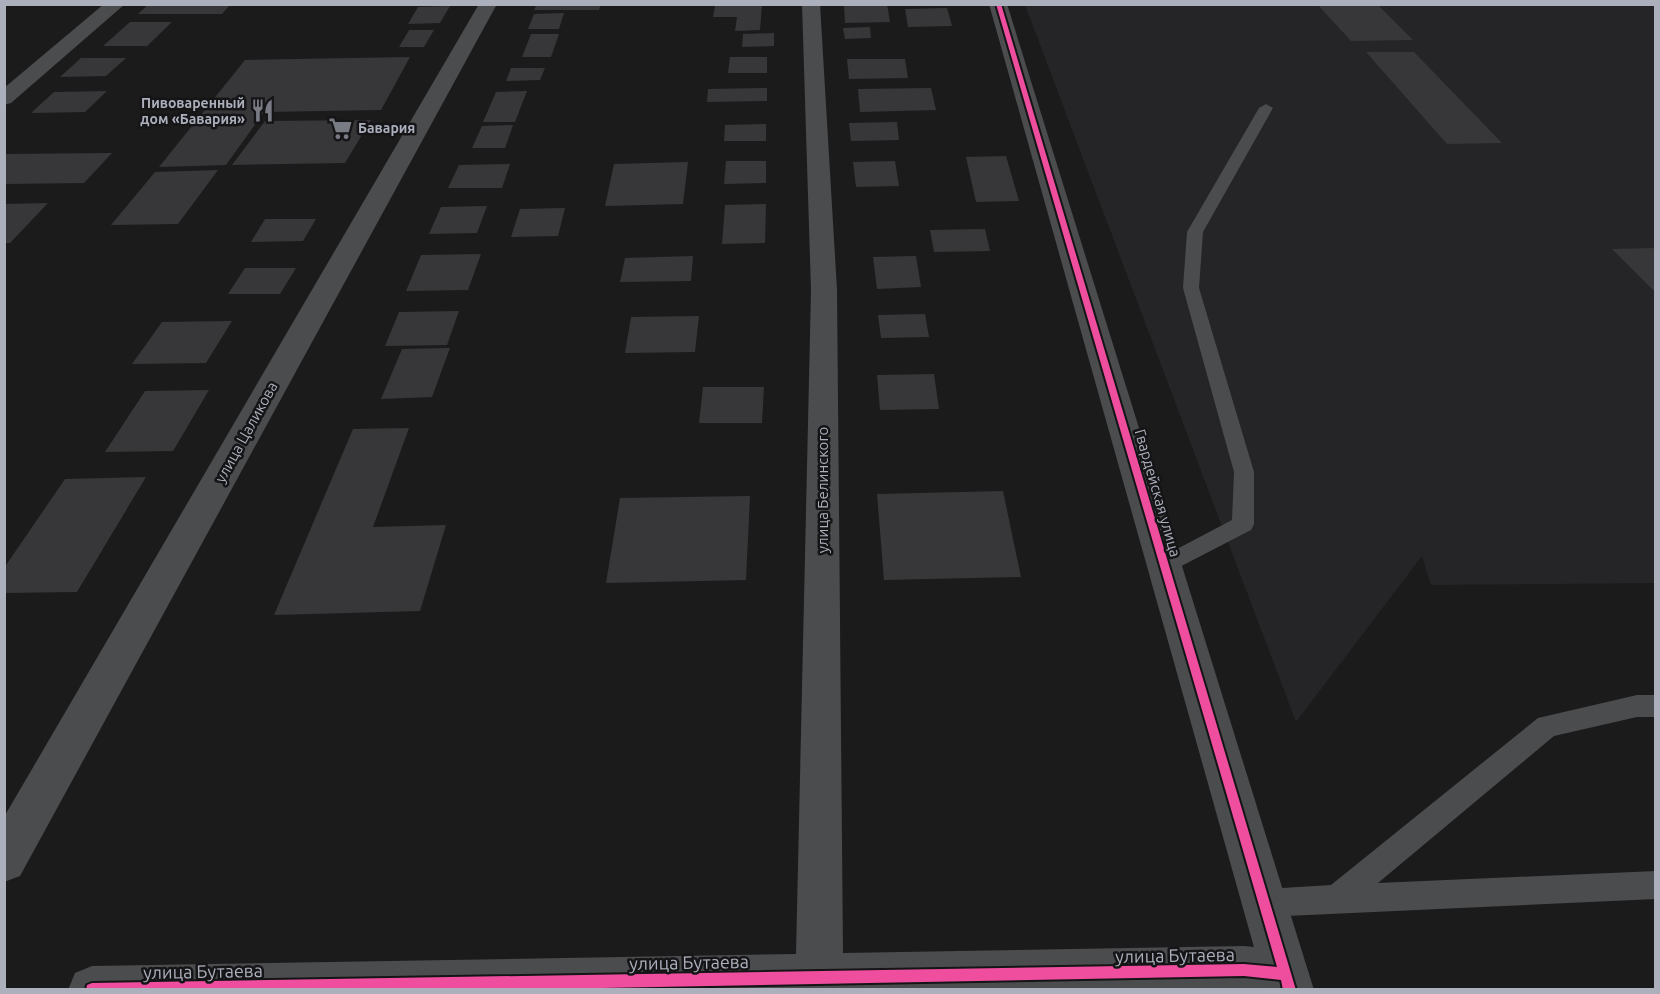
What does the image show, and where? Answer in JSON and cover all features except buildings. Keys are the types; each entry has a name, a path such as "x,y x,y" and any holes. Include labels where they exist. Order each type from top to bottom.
{"street":[{"path":"4,99 117,4"},
{"name":"улица Цаликова","path":"4,860 488,4"},
{"name":"улица Белинского","path":"812,4 824,290 819,976"},
{"name":"Гвардейская улица","path":"998,4 1287,982"},
{"name":"улица Бутаева","path":"92,990 1244,970 1287,982"}],"lane":[{"path":"1164,566 1244,524 1244,472 1191,288 1195,232 1266,108"},
{"path":"1335,901 1547,726 1637,706 1656,706"},
{"path":"1264,903 1656,885"}],"shaded area":[{"path":"1025,5 1655,5 1655,583 1431,585 1422,556 1296,722"}],"cycle path":[{"path":"998,4 1290,990"},
{"path":"92,990 1244,970 1285,974"}],"place":[{"name":"Пивоваренный дом «Бавария»","path":"263,111"},
{"name":"Бавария","path":"340,128"}]}
